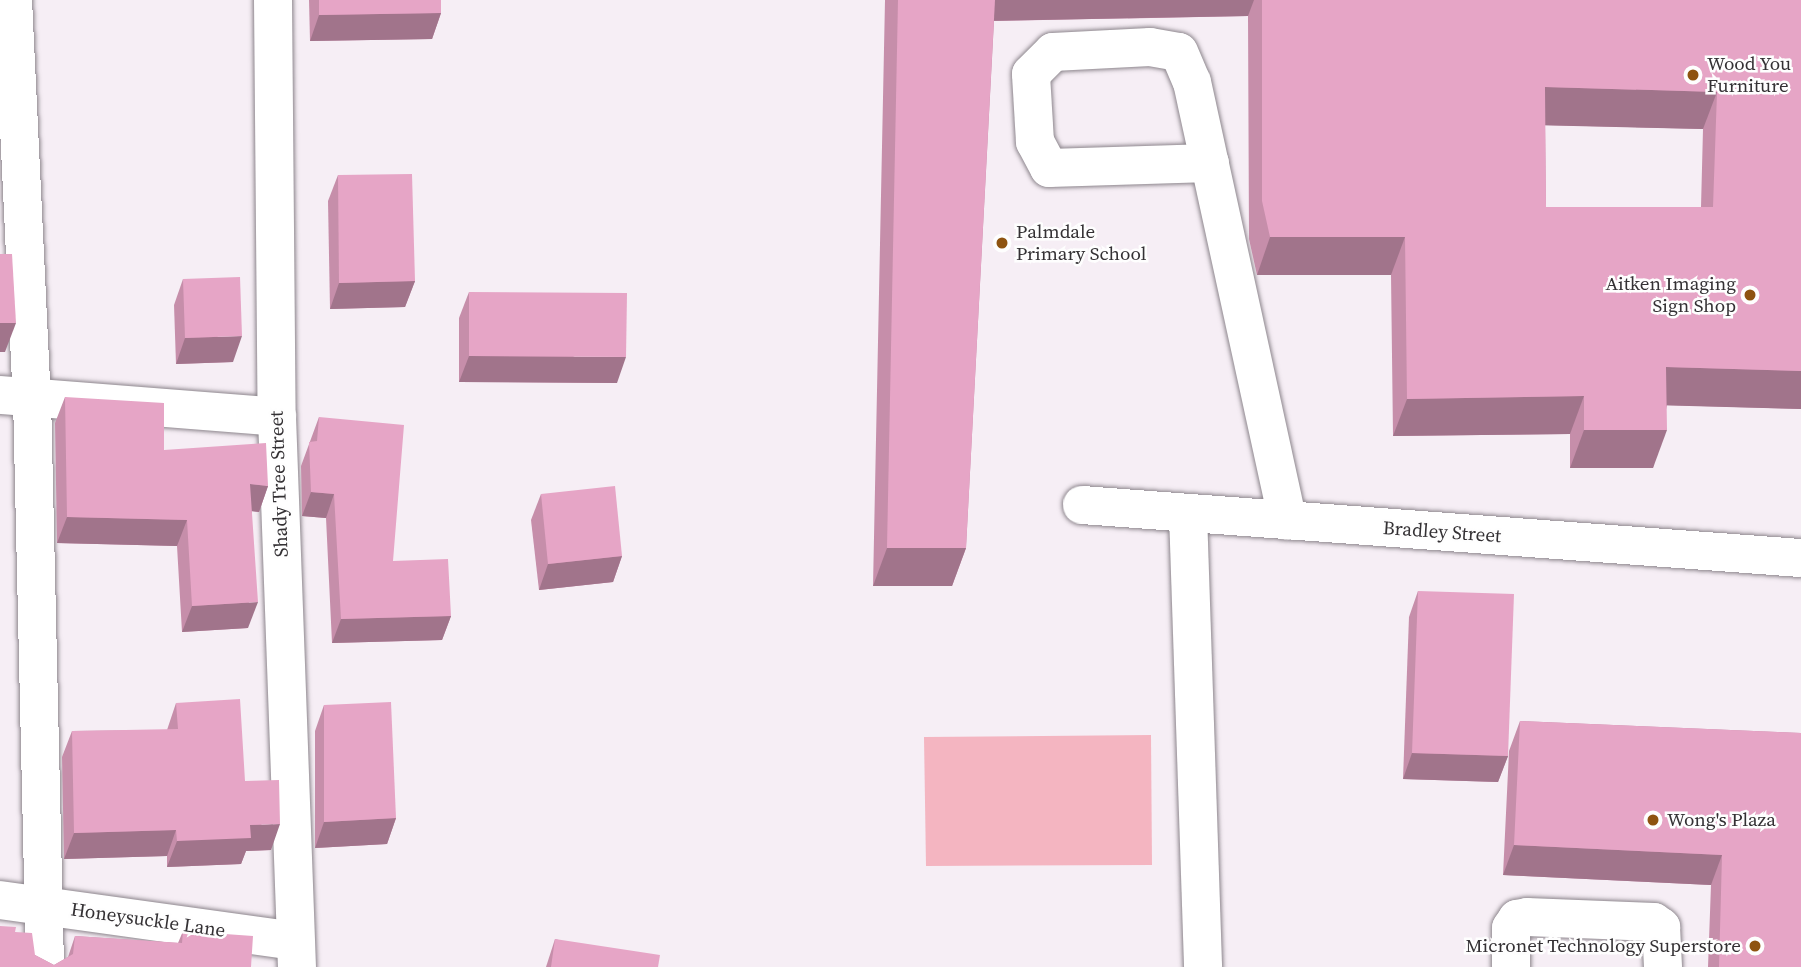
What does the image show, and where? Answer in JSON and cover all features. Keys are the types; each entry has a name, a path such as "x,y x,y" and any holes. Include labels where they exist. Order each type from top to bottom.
{"street":[{"path":"13,0 16,397 45,905 45,967"},
{"name":"Shady Tree Street","path":"273,0 277,417 296,954"},
{"path":"1210,163 1049,168 1035,142 1031,74 1053,52 1150,47 1179,52 1192,82 1210,163 1288,521"},
{"path":"16,397 277,417"},
{"name":"Bradley Street","path":"1082,505 1801,558"},
{"path":"1188,513 1203,967"},
{"name":"Honeysuckle Lane","path":"0,900 45,905 296,954"},
{"path":"1511,967 1511,928 1517,919 1527,917 1654,922 1661,928 1663,967"}],"shaded area":[{"path":"1151,735 1152,865 926,866 924,737"}],"building":[{"path":"319,0 441,0 441,13 319,15"},
{"path":"898,0 995,0 966,548 887,548"},
{"path":"1262,0 1801,0 1801,371 1666,367 1667,430 1584,430 1584,396 1407,399 1405,237 1270,237 1262,201","holes":["1545,87 1717,92 1713,207 1546,207"]},
{"path":"412,174 415,281 339,283 338,175"},
{"path":"0,254 12,254 16,323 0,323"},
{"path":"240,277 242,336 185,338 183,279"},
{"path":"469,292 627,293 626,357 469,356"},
{"path":"65,397 164,403 164,450 266,443 268,486 250,484 258,602 192,606 187,520 67,517"},
{"path":"319,417 404,425 393,561 448,559 451,616 341,619 334,494 311,492 309,442 317,441"},
{"path":"615,486 622,556 548,564 541,494"},
{"path":"1418,591 1514,594 1508,756 1412,753"},
{"path":"240,699 245,781 279,780 280,824 250,825 251,838 177,841 176,830 74,833 72,731 178,729 176,703"},
{"path":"391,702 396,818 324,822 324,705"},
{"name":"Wong's Plaza","path":"1520,721 1801,733 1801,967 1719,967 1722,855 1514,845"},
{"path":"0,926 16,927 15,932 32,933 35,955 54,965 73,954 75,936 182,943 183,931 253,936 251,967 0,967"},
{"path":"555,939 660,955 658,967 551,967"}],"place":[{"name":"Wood You Furniture","path":"1693,75"},
{"name":"Palmdale Primary School","path":"1002,243"},
{"name":"Aitken Imaging Sign Shop","path":"1750,295"},
{"name":"Wong's Plaza","path":"1653,820"},
{"name":"Micronet Technology Superstore","path":"1755,946"}]}
